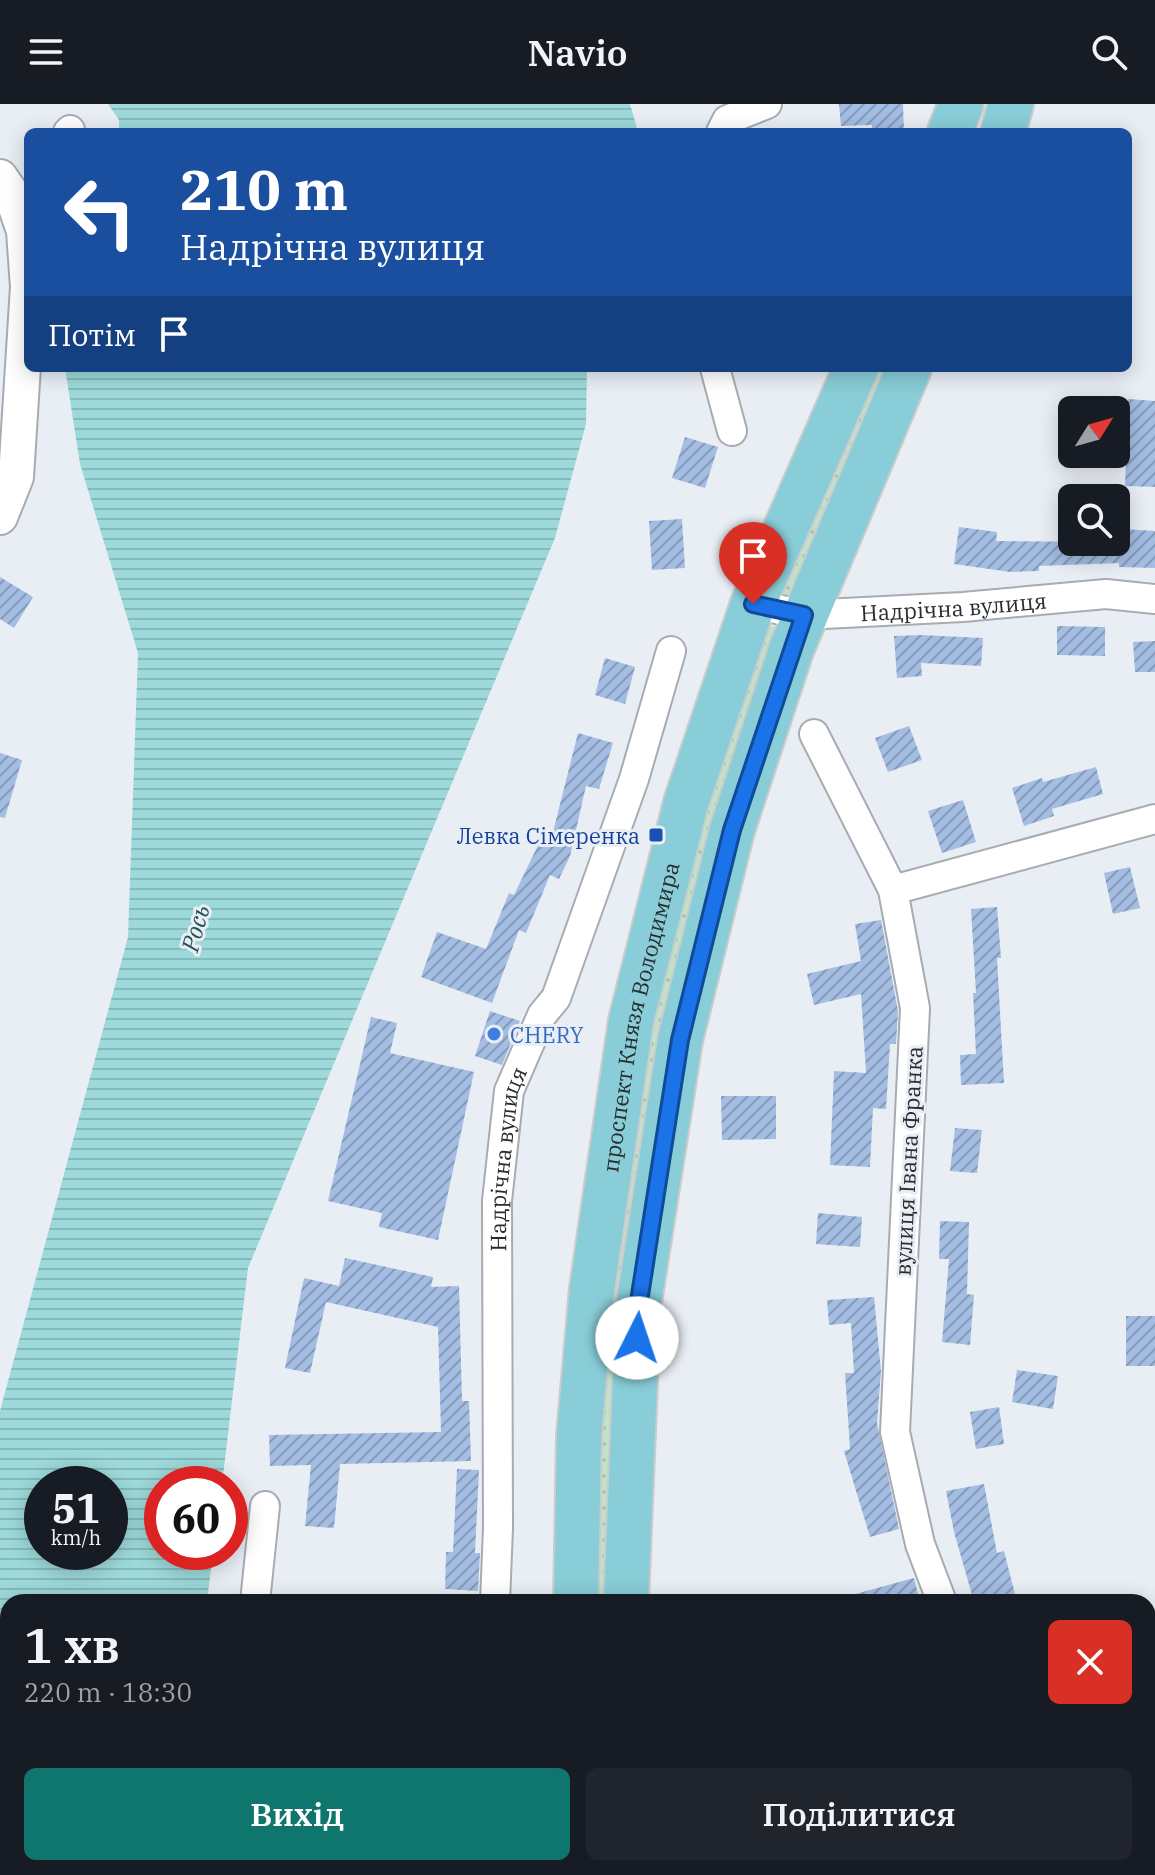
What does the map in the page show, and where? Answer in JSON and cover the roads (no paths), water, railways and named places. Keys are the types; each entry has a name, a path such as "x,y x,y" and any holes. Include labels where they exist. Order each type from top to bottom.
{"main road":[{"path":"952,128 961,104"},
{"path":"1004,128 1011,104"},
{"name":"проспект Князя Володимира","path":"576,1594 579,1436 592,1289 631,1021 686,803 753,604 854,372"},
{"name":"проспект Князя Володимира","path":"626,1594 638,1308 680,1040 732,830 804,615 907,372"}],"street":[{"path":"723,128 727,120 767,104"},
{"path":"13,181 24,231"},
{"path":"0,517 16,477 24,350"},
{"path":"716,372 732,431"},
{"name":"Надрічна вулиця","path":"753,604 804,615 963,607 1106,594 1155,599"},
{"name":"Надрічна вулиця","path":"495,1594 497,1201 509,1091 542,1015 556,998 634,779 671,651"},
{"name":"вулиця Івана Франка","path":"814,734 893,890 915,1008 895,1432 920,1544 939,1594"},
{"path":"893,890 1155,819"},
{"path":"256,1594 265,1506"}],"water":[{"path":"108,104 630,104 637,128 119,128 119,120"},
{"name":"Рось","path":"66,372 587,372 586,424 555,538 248,1268 224,1466 144,1466 144,1570 211,1570 208,1594 0,1594 0,1411 128,937 138,653 80,464"}],"place":[{"name":"Левка Сімеренка","path":"656,835"},
{"name":"CHERY","path":"494,1034"}]}
